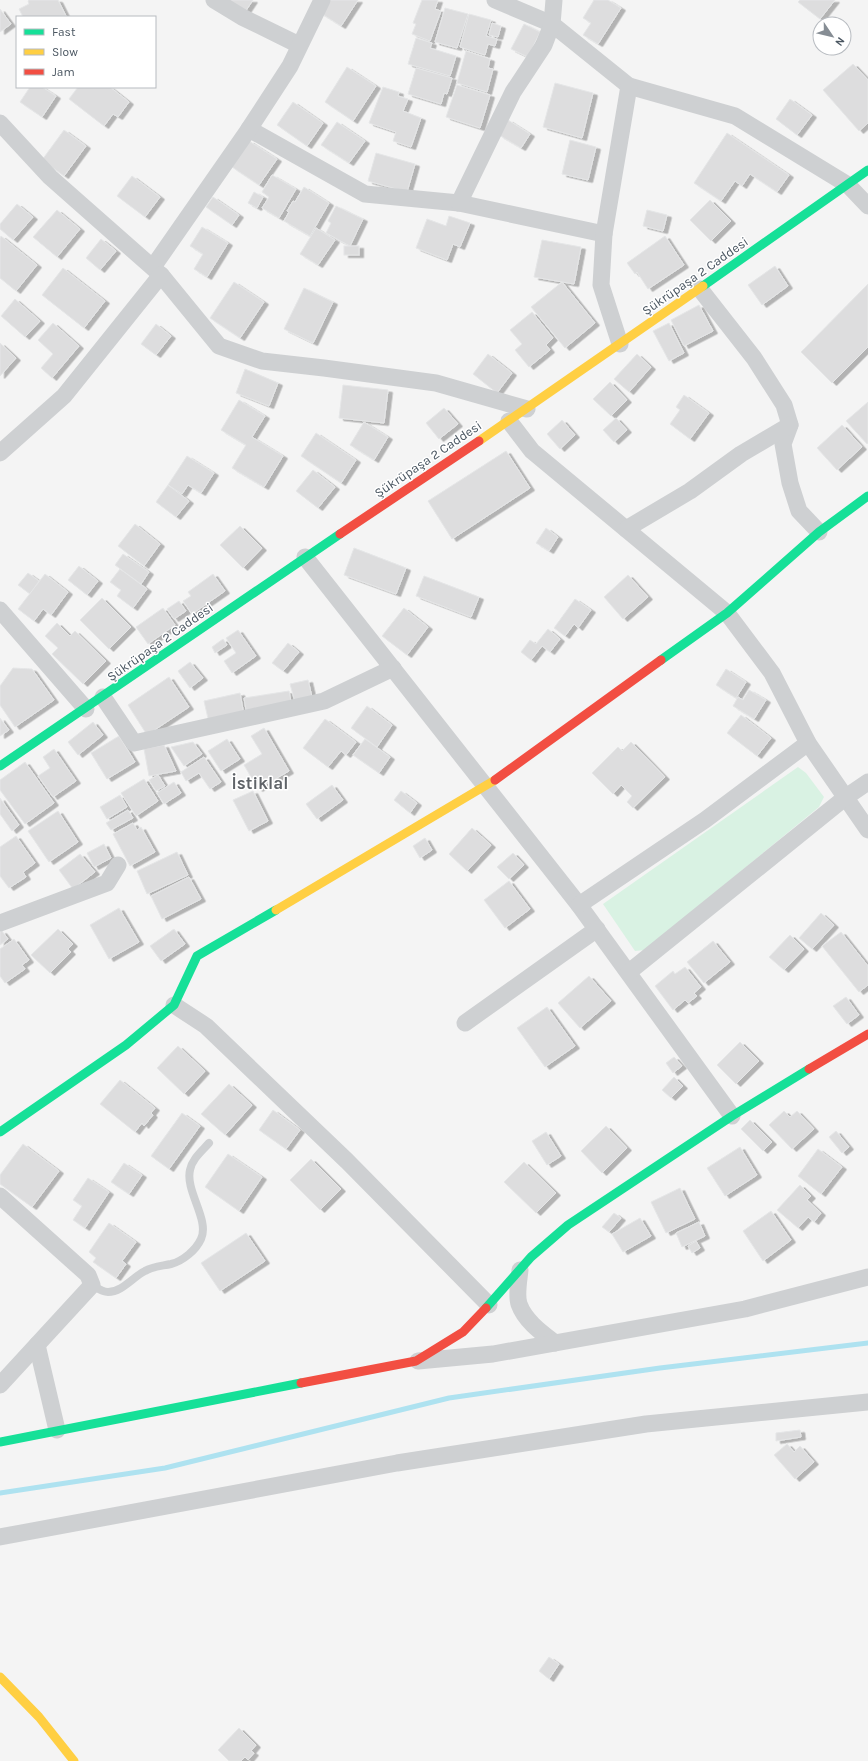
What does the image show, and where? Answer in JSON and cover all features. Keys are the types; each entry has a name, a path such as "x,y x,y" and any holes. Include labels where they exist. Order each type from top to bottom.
{"street":[{"path":"214,0 242,17 300,45"},
{"path":"0,453 64,396 157,271 290,66 322,0"},
{"path":"496,0 552,24 629,86 735,116 848,185 868,206"},
{"path":"459,203 513,92 544,45 552,24 554,0"},
{"path":"620,344 601,285 604,234 629,86"},
{"path":"0,123 50,177 157,271 219,346 262,361 436,383 527,409"},
{"path":"249,129 365,194 459,203 604,234"},
{"name":"Şükrüpaşa 2 Caddesi","path":"0,766 103,697 305,557 527,409 868,170"},
{"path":"700,289 754,358 784,405 790,425 784,444 790,482 799,511 819,532"},
{"path":"509,421 532,451 727,613 772,673 808,742 868,830"},
{"path":"626,529 690,491 741,454 790,425"},
{"path":"0,1132 126,1045 174,1005 197,956 485,787 727,613 819,532 868,496"},
{"path":"305,557 579,905 732,1116"},
{"path":"0,610 86,708"},
{"path":"103,697 134,743 324,701 393,668"},
{"path":"579,905 705,820 808,742"},
{"path":"629,972 846,797 868,782"},
{"path":"0,923 107,883 118,865"},
{"path":"465,1023 597,929"},
{"path":"174,1005 206,1026 347,1161 489,1305"},
{"path":"416,1361 463,1332 531,1257 568,1225 732,1116 868,1034"},
{"path":"0,1196 88,1275 92,1285 0,1385"},
{"path":"520,1270 519,1304 526,1317 555,1343"},
{"path":"0,1442 416,1361 493,1354 745,1309 868,1277"},
{"path":"37,1345 57,1430"},
{"path":"0,1537 382,1466 638,1425 868,1402"},
{"path":"0,1677 39,1717 74,1761"}],"lane":[{"path":"92,1285 100,1291 109,1293 121,1288 145,1271 154,1267 173,1263 192,1252 201,1239 204,1230 190,1180 189,1171 195,1159 209,1143"}],"green space":[{"path":"798,767 806,773 824,797 819,807 645,950 635,951 603,904"}],"building":[{"path":"58,0 66,16 22,16 19,9 29,4 28,1"},
{"path":"227,0 253,0 245,12"},
{"path":"326,0 358,0 341,26 319,12"},
{"path":"422,0 438,0 435,9 441,11 430,41 412,34 416,24 413,23"},
{"path":"594,0 608,0 621,8 598,44 583,35 591,23 583,18"},
{"path":"800,0 835,0 822,16 816,16 798,2"},
{"path":"445,8 468,14 457,48 435,42"},
{"path":"0,9 11,24 0,32"},
{"path":"469,14 491,20 486,36 497,39 495,46 488,44 485,55 460,47"},
{"path":"492,23 501,26 498,37 489,35"},
{"path":"524,24 540,32 528,57 511,49"},
{"path":"416,38 432,43 430,48 456,56 450,76 408,64"},
{"path":"466,51 490,59 488,68 493,69 487,92 457,83"},
{"path":"853,64 868,80 868,123 859,131 823,90"},
{"path":"347,67 376,86 353,121 325,102"},
{"path":"416,68 452,78 447,94 444,93 441,104 408,94"},
{"path":"555,83 593,93 582,138 543,127"},
{"path":"457,85 490,95 480,128 446,117"},
{"path":"383,87 399,92 398,96 408,99 403,111 421,118 411,147 393,141 396,132 369,123"},
{"path":"29,88 44,88 56,96 42,117 20,102"},
{"path":"77,88 111,88 129,102 118,117 113,114 104,126 69,99"},
{"path":"790,99 812,115 797,135 776,119"},
{"path":"293,102 323,123 307,146 277,125"},
{"path":"508,120 530,134 521,148 499,135"},
{"path":"337,122 365,141 349,163 321,145"},
{"path":"64,130 86,146 64,176 42,160"},
{"path":"727,133 789,175 777,192 750,174 742,186 735,181 721,201 694,183"},
{"path":"570,140 596,147 588,180 562,174"},
{"path":"249,141 277,159 259,185 232,167"},
{"path":"376,153 415,164 407,192 368,181"},
{"path":"272,175 296,189 279,218 262,208 269,197 262,192"},
{"path":"132,176 160,197 145,217 117,196"},
{"path":"304,187 329,203 310,236 284,221 289,212 287,211 293,201 295,202"},
{"path":"254,192 263,197 257,208 248,203"},
{"path":"213,197 239,215 232,225 206,207"},
{"path":"710,200 731,221 711,241 690,220"},
{"path":"17,204 33,217 13,240 0,229 0,224"},
{"path":"336,206 363,219 350,246 326,233 331,223 328,221"},
{"path":"57,210 80,229 57,257 33,237"},
{"path":"647,210 667,215 663,231 643,226"},
{"path":"449,216 470,223 460,247 453,244 447,260 416,248 427,219 446,226"},
{"path":"202,227 228,243 207,277 194,269 203,254 190,246"},
{"path":"316,228 335,240 318,265 300,254"},
{"path":"1,236 37,265 16,291 0,278"},
{"path":"665,236 684,265 648,289 637,272 635,274 627,263"},
{"path":"101,239 116,251 100,270 86,258"},
{"path":"542,240 581,247 574,284 534,277"},
{"path":"344,246 359,246 359,255 344,255"},
{"path":"775,266 788,286 762,305 748,285"},
{"path":"63,268 105,301 84,328 42,295"},
{"path":"234,282 264,302 240,338 210,318"},
{"path":"562,282 595,323 565,348 531,307"},
{"path":"868,284 868,347 832,383 801,352"},
{"path":"304,288 333,302 313,343 284,329"},
{"path":"15,299 40,321 25,337 1,316"},
{"path":"699,305 713,331 684,346 671,320"},
{"path":"532,312 553,338 546,345 550,350 529,367 515,350 522,344 510,330"},
{"path":"53,323 79,346 52,378 41,368 53,354 38,340"},
{"path":"669,323 684,353 669,361 653,331"},
{"path":"156,324 171,336 156,355 141,344"},
{"path":"0,343 16,358 0,376"},
{"path":"488,354 512,373 497,393 473,374"},
{"path":"637,354 651,367 629,392 614,379"},
{"path":"245,369 278,383 269,406 236,393"},
{"path":"610,382 627,400 611,416 593,399"},
{"path":"343,385 388,390 384,423 339,418"},
{"path":"684,395 709,413 690,439 670,424 680,410 676,407"},
{"path":"239,400 265,416 252,437 283,456 264,487 232,468 246,445 221,430"},
{"path":"868,402 868,443 867,444 846,421"},
{"path":"444,408 458,424 439,439 426,423"},
{"path":"616,418 627,430 614,442 603,430"},
{"path":"562,420 575,435 560,449 547,434"},
{"path":"364,422 388,437 374,460 350,445"},
{"path":"842,425 862,447 837,470 817,448"},
{"path":"316,433 356,460 341,483 301,456"},
{"path":"506,451 530,488 452,539 428,501"},
{"path":"187,456 214,473 201,493 188,485 182,494 168,485"},
{"path":"313,470 335,487 318,508 296,491"},
{"path":"168,485 189,501 176,517 156,502"},
{"path":"135,524 160,544 144,566 118,546"},
{"path":"240,526 262,548 243,568 220,545"},
{"path":"546,528 558,537 549,551 536,543"},
{"path":"354,548 406,568 396,594 344,575"},
{"path":"123,554 149,572 141,584 115,565"},
{"path":"79,566 98,581 87,595 68,580"},
{"path":"120,569 147,589 133,608 117,596 121,590 110,582"},
{"path":"28,573 39,581 30,594 18,585"},
{"path":"45,574 68,592 51,615 43,609 34,621 18,609"},
{"path":"213,574 225,591 192,614 183,601 191,596 188,592"},
{"path":"628,575 648,597 623,619 604,597"},
{"path":"424,576 479,597 471,617 416,596"},
{"path":"102,598 131,627 109,649 80,620"},
{"path":"575,599 591,610 578,628 574,624 565,636 554,628"},
{"path":"179,601 186,611 174,619 167,609"},
{"path":"163,608 175,625 148,644 136,627"},
{"path":"404,608 428,627 407,655 382,636"},
{"path":"57,623 70,636 75,631 106,661 83,684 52,654 58,648 45,636"},
{"path":"548,629 560,639 550,652 542,646 531,660 521,652 530,640 536,644"},
{"path":"238,630 256,656 232,673 224,661 236,653 226,638"},
{"path":"223,639 227,645 215,653 212,647"},
{"path":"288,643 299,652 283,671 272,663"},
{"path":"190,662 203,678 190,688 178,671"},
{"path":"13,668 32,669 54,700 15,727 0,705 0,686"},
{"path":"726,669 746,682 736,698 716,685"},
{"path":"169,677 189,707 147,735 128,705"},
{"path":"308,680 312,697 295,702 290,684"},
{"path":"749,690 766,700 754,719 733,706 738,697 743,700"},
{"path":"289,691 291,702 246,710 244,698"},
{"path":"240,693 244,715 209,723 204,701"},
{"path":"367,706 392,725 377,747 351,728"},
{"path":"741,715 771,738 757,756 727,733"},
{"path":"0,718 9,730 0,736"},
{"path":"325,719 356,742 346,755 341,751 328,767 303,748"},
{"path":"93,722 103,735 78,755 68,742"},
{"path":"264,728 289,771 258,789 244,765 262,754 251,736"},
{"path":"119,736 135,762 107,779 91,753"},
{"path":"227,739 240,759 221,771 208,751"},
{"path":"365,739 390,757 379,773 353,755"},
{"path":"193,742 202,754 184,766 171,747"},
{"path":"631,742 665,777 633,808 627,802 632,796 621,785 613,794 592,773 618,747 622,751"},
{"path":"164,745 176,771 149,776 144,749"},
{"path":"54,749 76,781 53,797 38,776 50,768 43,757"},
{"path":"204,757 221,782 210,789 199,773 186,781 181,772"},
{"path":"25,762 54,803 25,824 0,790 0,780"},
{"path":"158,775 165,786 156,791 149,780"},
{"path":"144,779 158,801 136,816 121,793"},
{"path":"174,782 181,793 164,804 157,793"},
{"path":"332,785 343,800 317,819 306,804"},
{"path":"253,791 268,821 249,831 233,800"},
{"path":"401,791 417,803 410,813 394,800"},
{"path":"120,795 127,807 107,819 100,807"},
{"path":"0,798 19,825 12,831 0,814"},
{"path":"128,810 133,818 111,830 106,823"},
{"path":"58,811 78,842 49,862 28,831"},
{"path":"133,823 137,830 141,827 155,852 130,866 113,834"},
{"path":"472,828 491,845 467,871 449,854"},
{"path":"16,836 35,863 23,872 26,877 9,888 0,876 0,847"},
{"path":"425,838 432,850 420,858 413,846"},
{"path":"104,844 111,858 94,867 87,853"},
{"path":"177,852 188,875 147,894 137,871"},
{"path":"513,853 524,865 509,879 497,867"},
{"path":"80,854 95,872 73,889 59,870"},
{"path":"189,877 201,899 162,919 151,896"},
{"path":"509,881 530,909 505,928 484,900"},
{"path":"119,908 139,942 109,959 90,925"},
{"path":"821,913 834,925 812,949 799,938"},
{"path":"58,929 73,944 68,949 71,952 50,973 31,955"},
{"path":"174,929 185,944 161,961 150,946"},
{"path":"2,931 8,939 0,945 0,932"},
{"path":"841,932 868,966 868,985 859,992 822,946"},
{"path":"790,935 804,949 784,970 769,957"},
{"path":"14,939 29,960 22,965 25,969 5,983 0,976 0,949"},
{"path":"713,941 730,962 704,983 687,962"},
{"path":"685,967 701,987 694,993 697,996 688,1003 685,1000 673,1010 655,986 673,971 675,974"},
{"path":"589,976 611,1001 580,1028 558,1003"},
{"path":"846,997 859,1015 847,1024 833,1006"},
{"path":"547,1007 575,1046 545,1067 517,1028"},
{"path":"740,1042 759,1061 736,1084 717,1065"},
{"path":"178,1046 205,1071 184,1094 157,1068"},
{"path":"674,1057 682,1066 673,1073 666,1063"},
{"path":"674,1077 683,1086 671,1098 662,1090"},
{"path":"120,1080 155,1108 151,1113 153,1115 144,1126 142,1123 135,1132 100,1104"},
{"path":"229,1084 252,1105 225,1135 201,1114"},
{"path":"273,1110 300,1130 286,1149 259,1130"},
{"path":"784,1111 790,1117 797,1111 814,1129 792,1149 769,1125"},
{"path":"182,1113 200,1126 169,1169 151,1156"},
{"path":"750,1120 772,1142 763,1151 741,1129"},
{"path":"606,1126 627,1148 602,1173 581,1151"},
{"path":"836,1131 849,1147 842,1153 829,1137"},
{"path":"546,1132 561,1156 547,1165 532,1141"},
{"path":"23,1144 59,1171 32,1207 0,1184 0,1175"},
{"path":"740,1147 757,1175 725,1196 707,1168"},
{"path":"818,1149 842,1167 821,1194 798,1176"},
{"path":"228,1154 262,1177 239,1211 205,1187"},
{"path":"311,1159 341,1189 320,1210 290,1180"},
{"path":"524,1162 556,1193 536,1213 504,1182"},
{"path":"124,1163 142,1175 129,1194 111,1182"},
{"path":"88,1178 109,1192 85,1228 73,1220 82,1206 73,1200"},
{"path":"800,1185 811,1196 807,1200 821,1213 814,1222 808,1217 798,1228 777,1210"},
{"path":"680,1188 695,1219 666,1233 651,1202"},
{"path":"771,1211 791,1240 763,1261 743,1231"},
{"path":"614,1213 621,1218 609,1232 602,1227"},
{"path":"640,1218 651,1236 623,1252 612,1234"},
{"path":"699,1222 705,1236 682,1247 676,1233"},
{"path":"109,1223 136,1242 122,1261 126,1264 116,1278 93,1262 96,1258 89,1252"},
{"path":"246,1233 265,1261 220,1291 201,1263"},
{"path":"696,1241 700,1248 692,1253 688,1246"},
{"path":"800,1430 801,1437 776,1441 776,1433"},
{"path":"787,1444 794,1452 800,1446 814,1462 795,1479 774,1455"},
{"path":"549,1657 559,1664 549,1679 539,1671"},
{"path":"239,1728 256,1745 251,1751 254,1753 248,1760 245,1757 241,1761 229,1761 218,1750"}],"waterway":[{"path":"0,1493 165,1468 449,1398 660,1368 868,1343"}],"traffic: fast":[{"path":"703,286 868,170"},
{"path":"661,660 727,613 819,532 868,496"},
{"path":"0,766 340,534"},
{"path":"0,1132 126,1045 174,1005 197,956 276,910"},
{"path":"486,1308 531,1257 568,1225 732,1116 809,1069"},
{"path":"0,1442 301,1383"}],"traffic: slow":[{"path":"479,441 703,286"},
{"path":"276,910 495,780"},
{"path":"0,1677 39,1717 74,1761"}],"traffic: jam":[{"path":"340,534 479,441"},
{"path":"495,780 661,660"},
{"path":"809,1069 868,1034"},
{"path":"301,1383 416,1361 463,1332 486,1308"}],"district":[{"name":"İstiklal","path":"260,783"}]}
